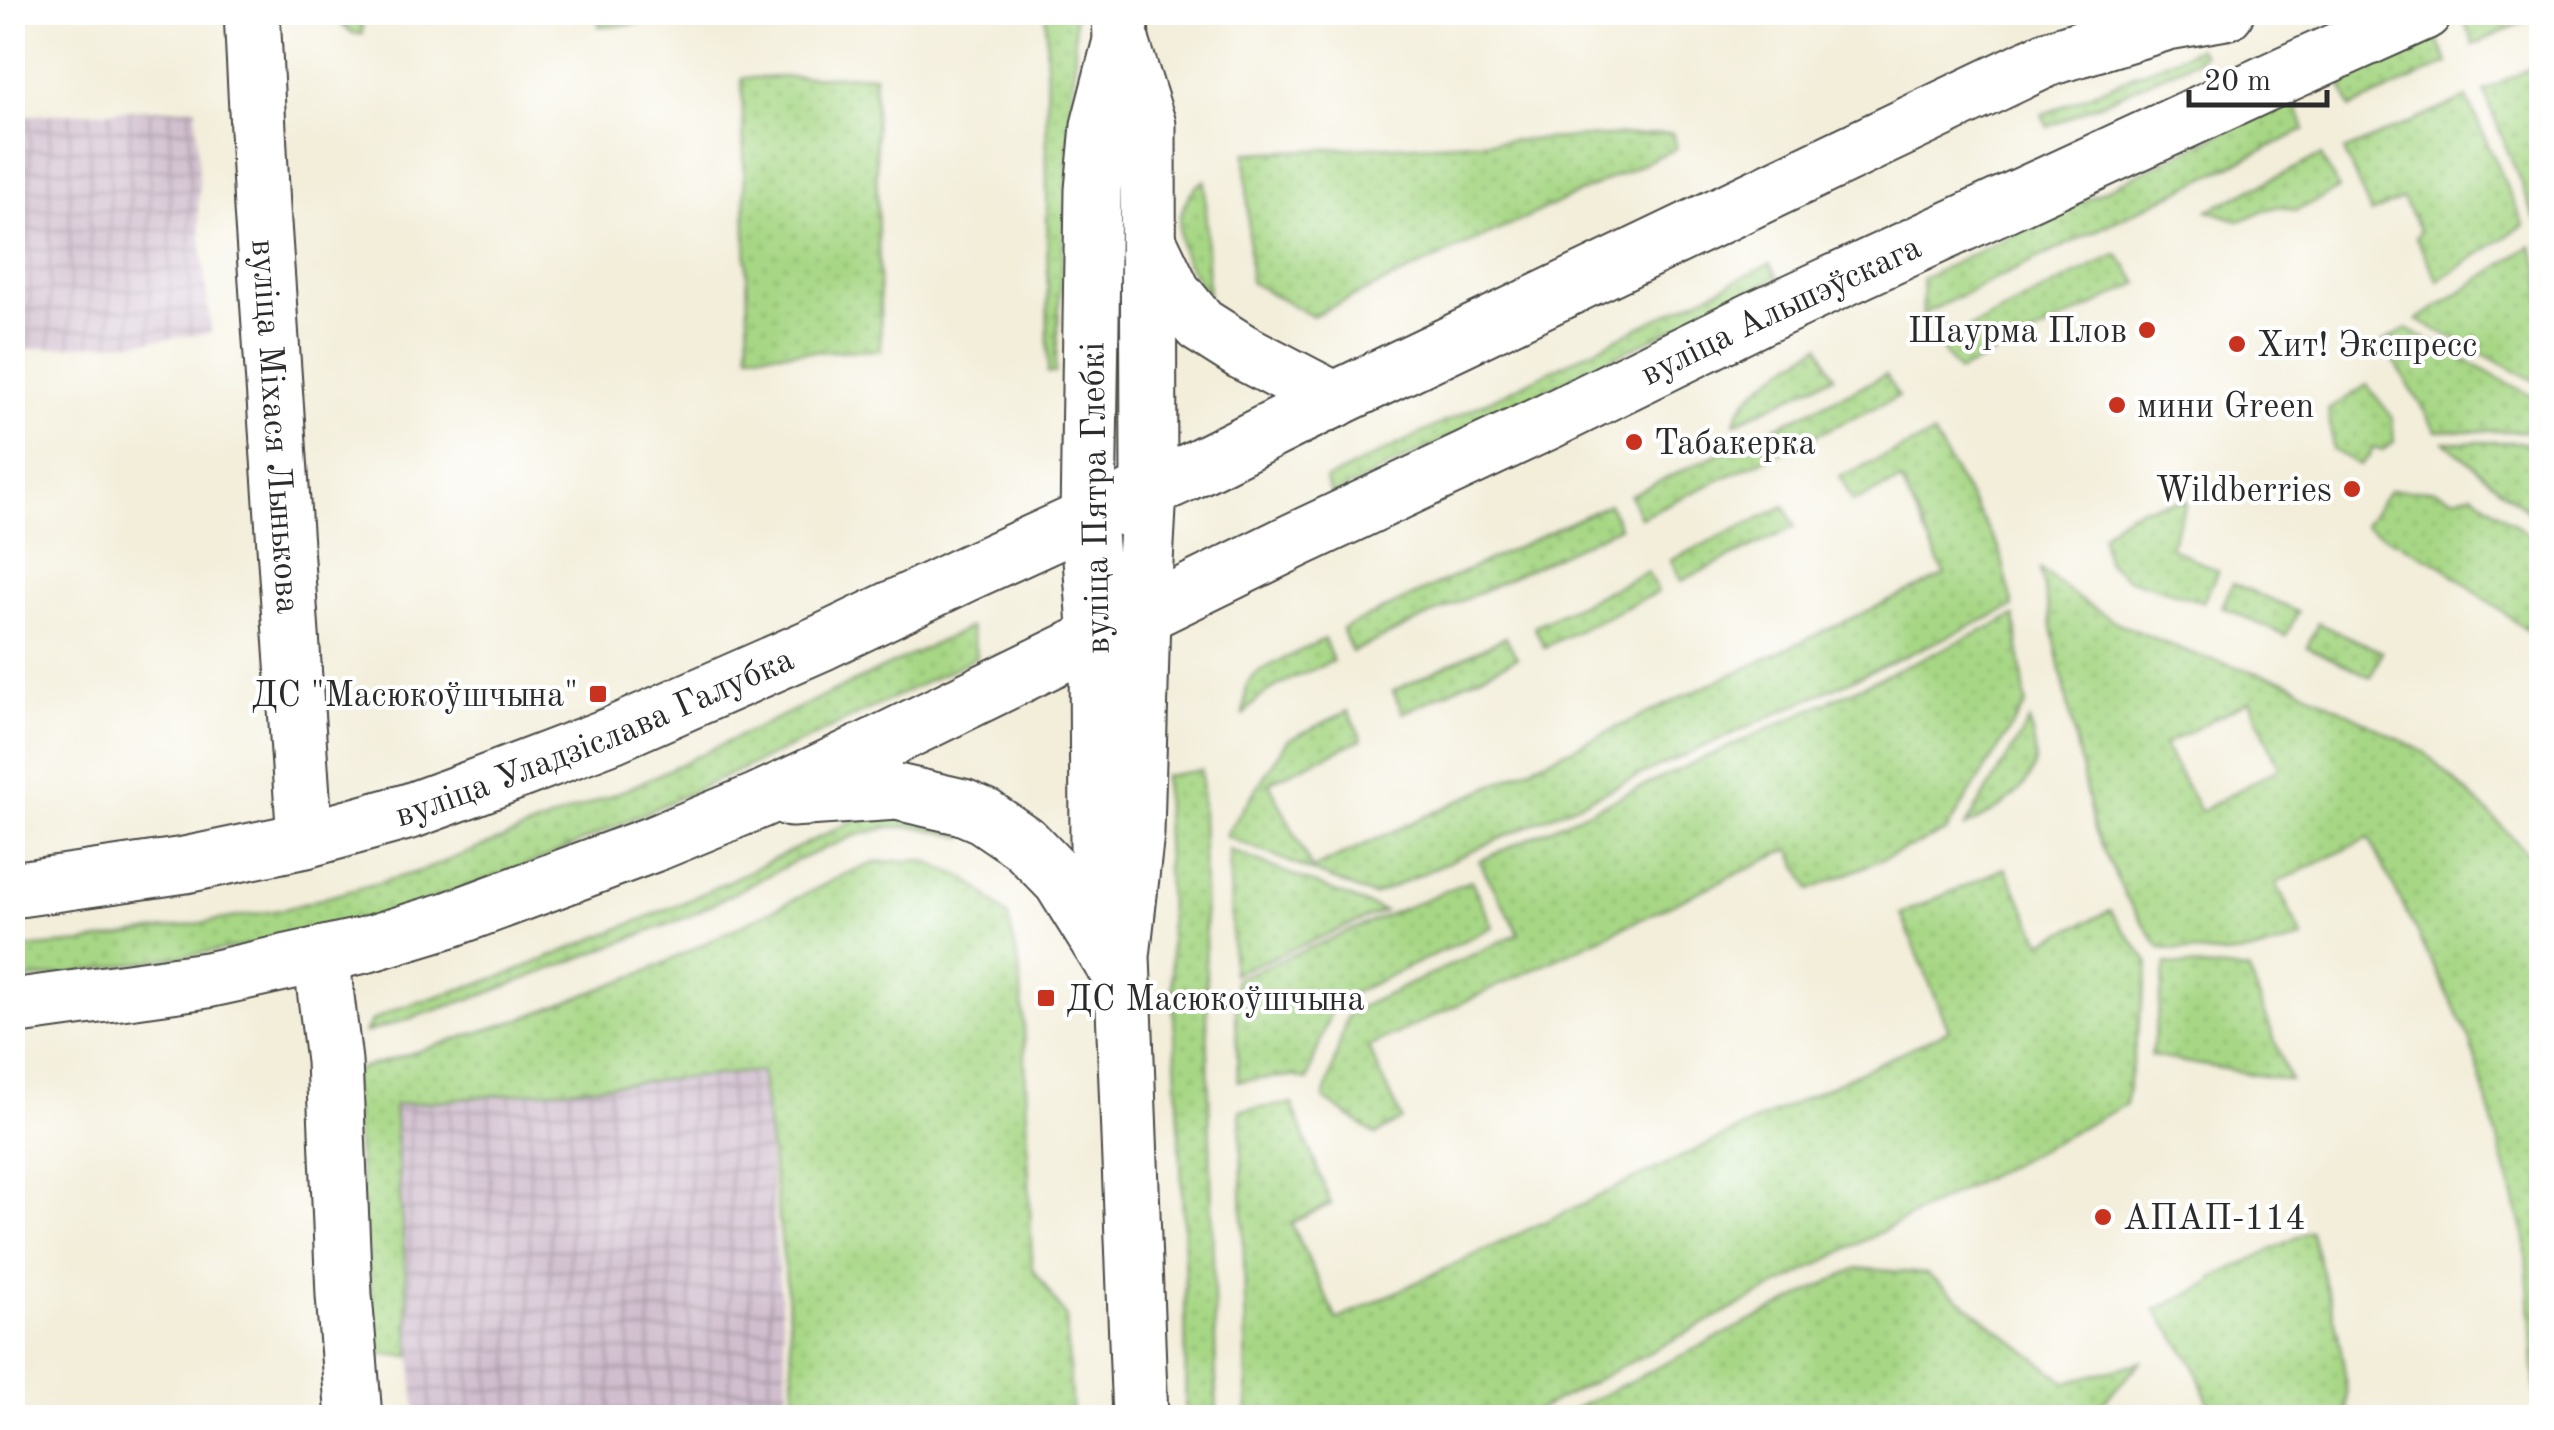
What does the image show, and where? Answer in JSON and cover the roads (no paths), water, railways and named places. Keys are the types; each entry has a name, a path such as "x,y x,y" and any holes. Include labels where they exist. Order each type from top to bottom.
{"main road":[{"name":"вуліца Міхася Лынькова","path":"252,12 305,840"},
{"path":"1148,491 2048,58 2168,22 2226,12"},
{"name":"вуліца Альшэўскага","path":"1120,627 1774,311 2424,12"},
{"name":"вуліца Пятра Глебкі","path":"1120,627 1148,491 1149,242 1148,125 1121,27"},
{"name":"вуліца Пятра Глебкі","path":"1121,27 1099,126 1093,190 1088,518 1120,627 1136,833 1122,968 1140,1418"},
{"path":"1149,242 1174,292 1200,325 1335,400"},
{"name":"вуліца Уладзіслава Галубка","path":"12,890 185,866 305,840 410,810 612,735 1148,491"},
{"path":"12,1007 207,980 322,956 480,909 758,801 1120,627"},
{"path":"758,801 898,792 964,807 984,816 1024,844 1061,881 1122,968"},
{"path":"322,956 334,1060 344,1295 354,1418"}],"place":[{"name":"Шаурма Плов","path":"2147,330"},
{"name":"Хит! Экспресс","path":"2237,344"},
{"name":"мини Green","path":"2117,405"},
{"name":"Табакерка","path":"1634,442"},
{"name":"Wildberries","path":"2352,489"},
{"name":"ДС \"Масюкоўшчына\"","path":"598,694"},
{"name":"ДС Масюкоўшчына","path":"1046,998"},
{"name":"АПАП-114","path":"2103,1217"}]}
